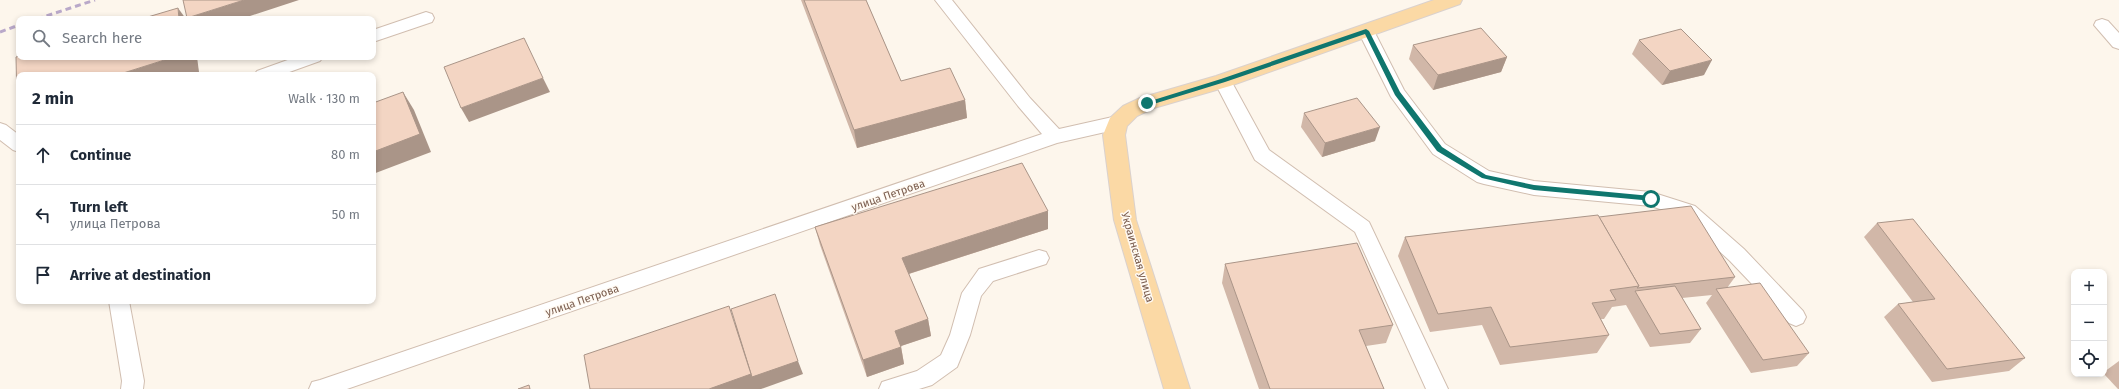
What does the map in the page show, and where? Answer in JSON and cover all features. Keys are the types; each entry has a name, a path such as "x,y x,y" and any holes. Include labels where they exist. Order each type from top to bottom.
{"main road":[{"name":"улица Петрова","path":"1117,123 1130,111 1147,103 1223,81 1453,0"},
{"name":"Украинская улица","path":"1117,123 1114,134 1125,220 1177,389"}],"lane":[{"path":"943,0 1024,102 1055,137"},
{"path":"376,35 426,18"},
{"path":"2102,25 2119,43"},
{"path":"1366,31 1397,93 1439,149 1484,177 1534,188 1651,199 1668,203 1688,211 1737,255 1796,317"},
{"path":"272,72 306,60"},
{"path":"1223,81 1262,155 1362,227 1438,389"},
{"name":"улица Петрова","path":"333,387 1055,137 1117,123"},
{"path":"0,130 16,143"},
{"path":"890,389 924,378 949,360 960,335 972,293 986,275 1039,258"},
{"path":"120,304 133,381 132,389"}],"building":[{"path":"183,0 244,0 193,16 187,16"},
{"path":"804,0 866,0 901,81 950,68 965,100 854,130"},
{"path":"178,8 179,16 151,16"},
{"path":"1481,28 1507,57 1438,75 1413,45"},
{"path":"1681,29 1712,60 1670,71 1639,40"},
{"path":"524,38 543,78 461,108 444,67"},
{"path":"16,60 164,60 126,72 16,72"},
{"path":"403,92 420,134 376,151 376,102"},
{"path":"1357,98 1380,127 1325,143 1304,113"},
{"path":"1022,163 1048,211 902,258 928,319 895,331 901,347 863,360 815,227"},
{"path":"1691,206 1735,277 1637,288 1639,286 1599,217"},
{"path":"1598,215 1639,286 1610,290 1616,300 1592,303 1609,335 1510,347 1491,307 1438,314 1405,237"},
{"path":"1913,219 2025,358 1947,369 1898,304 1935,299 1877,223"},
{"path":"1357,243 1393,325 1359,330 1384,389 1270,389 1225,264"},
{"path":"1760,283 1809,353 1763,360 1716,289"},
{"path":"1675,286 1701,329 1660,334 1635,291"},
{"path":"775,294 798,361 752,377 731,309"},
{"path":"729,306 751,374 709,389 590,389 584,355"},
{"path":"529,385 530,389 518,389"}],"railway":[{"path":"46,16 95,0"},
{"path":"0,32 16,26"}],"route":[{"path":"1147,103 1184,91 1223,81 1366,31 1397,93 1439,149 1484,177 1534,188 1651,199"}]}
